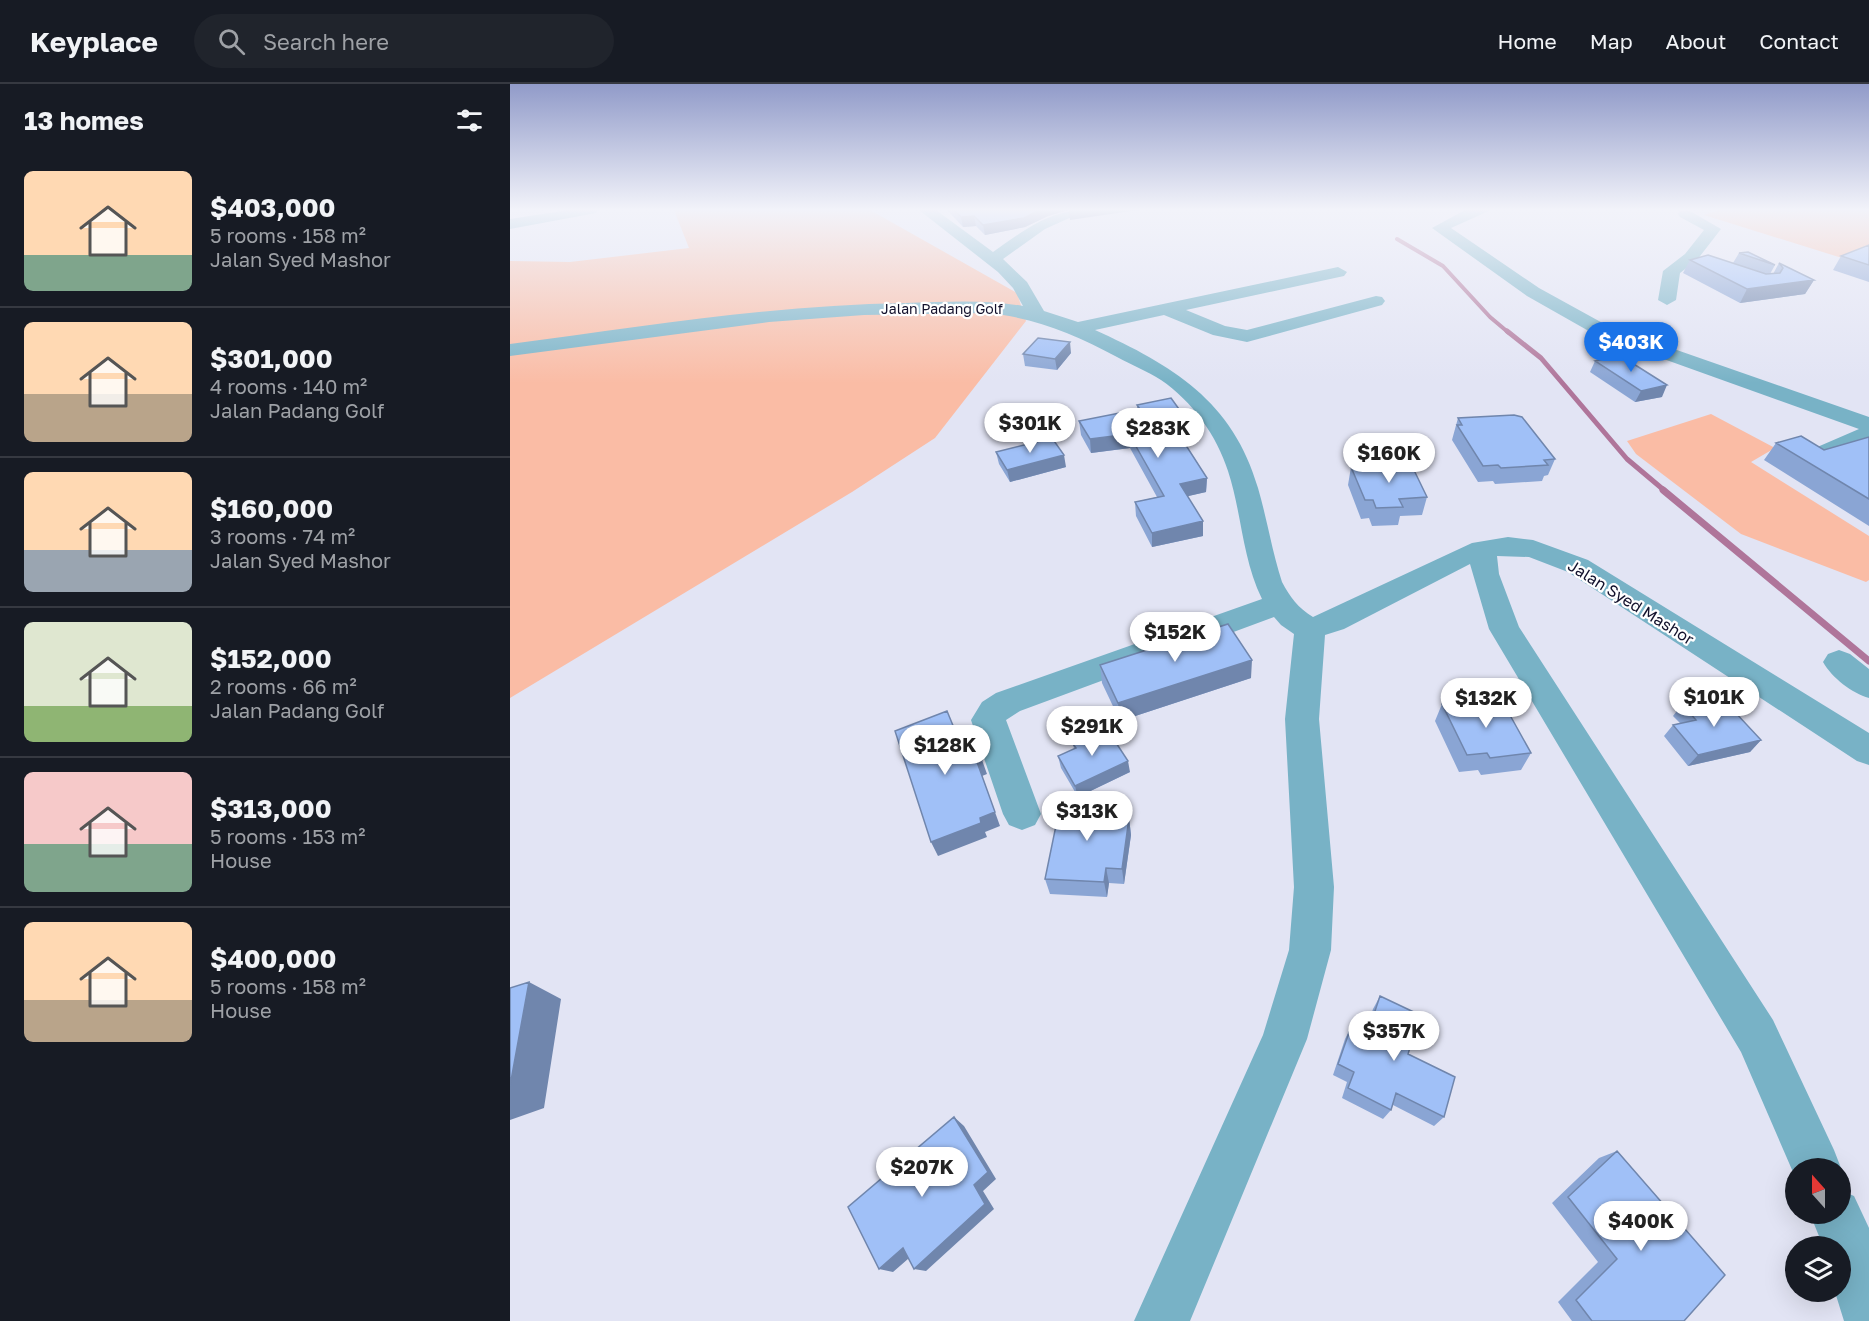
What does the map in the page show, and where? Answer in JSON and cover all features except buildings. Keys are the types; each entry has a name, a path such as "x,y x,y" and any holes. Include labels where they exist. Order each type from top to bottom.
{"street":[{"path":"1002,268 1021,286 1036,313"},
{"path":"1499,268 1562,310 1625,340 1869,425"},
{"path":"1667,300 1672,271 1676,268"},
{"path":"1078,328 1338,272"},
{"path":"1166,309 1221,331 1247,336 1376,301"},
{"name":"Jalan Padang Golf","path":"510,350 819,312 959,307 1036,313 1078,328 1172,379 1193,399 1223,435 1241,470 1267,583 1295,616"},
{"path":"1823,453 1869,433"},
{"name":"Jalan Syed Mashor","path":"1022,814 988,720 994,711 1029,694 1295,616 1333,622 1461,557 1482,549 1520,545 1541,550 1578,566 1869,751"},
{"path":"1482,549 1485,574 1504,629 1757,1036 1812,1158"},
{"path":"1162,1321 1284,1039 1310,950 1314,887 1295,616"},
{"path":"1839,662 1869,686"},
{"path":"1840,1224 1848,1241 1869,1314"}],"shaded area":[{"path":"510,268 972,268 1017,293 1026,321 935,438 852,492 510,698"},
{"path":"1711,414 1775,448 1751,462 1869,536 1869,580 1866,582 1741,534 1636,454 1627,441"}],"waterway":[{"path":"1445,268 1490,317 1509,333"},
{"path":"1507,331 1541,358 1627,459 1665,491"},
{"path":"1663,490 1869,661"}]}
